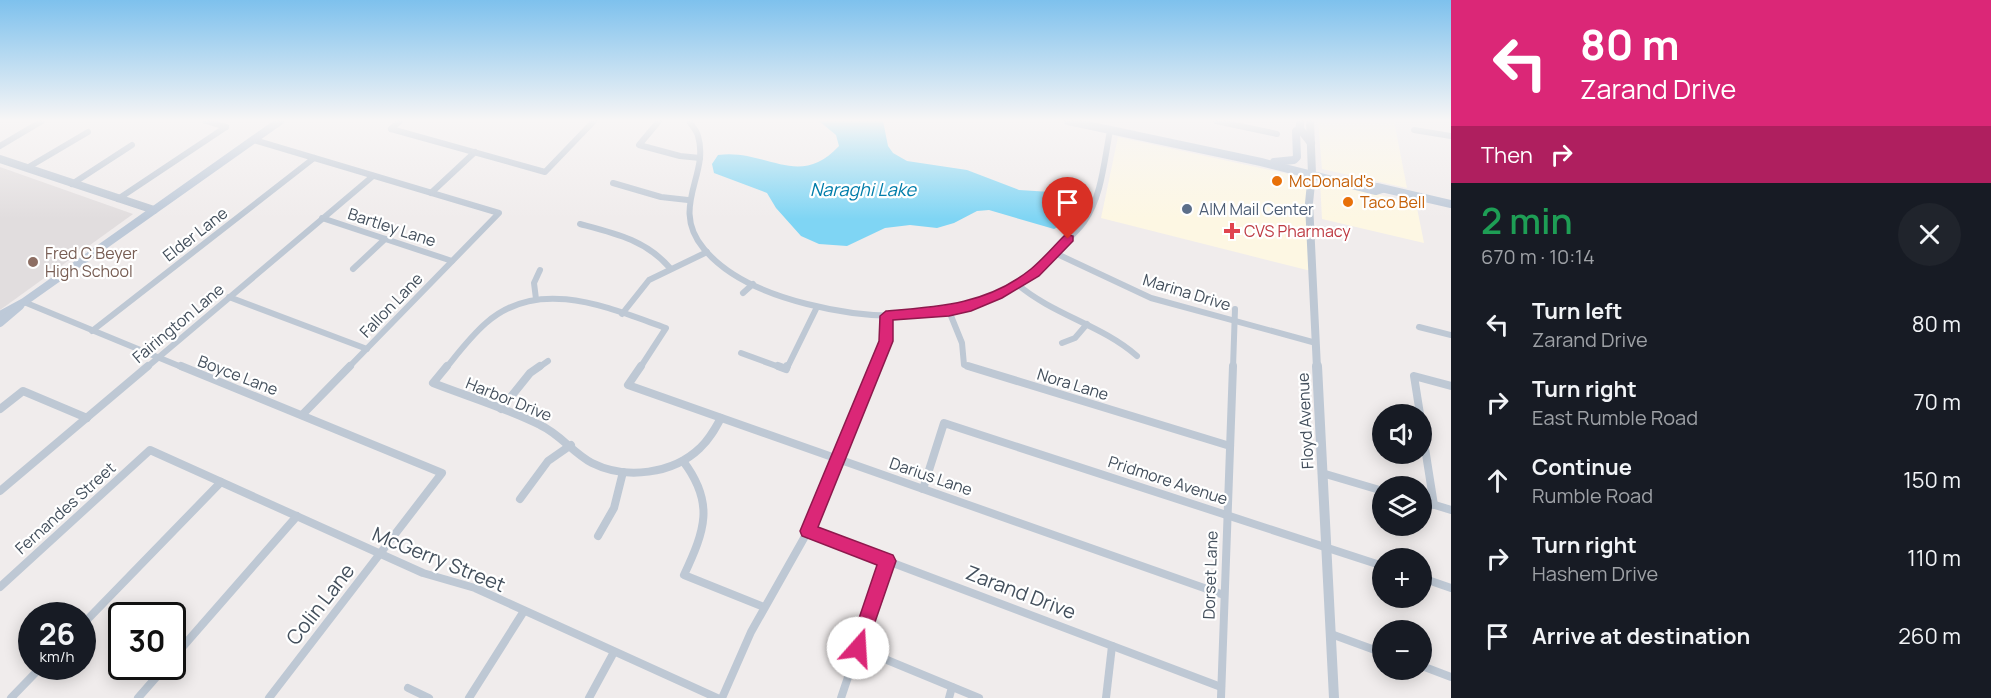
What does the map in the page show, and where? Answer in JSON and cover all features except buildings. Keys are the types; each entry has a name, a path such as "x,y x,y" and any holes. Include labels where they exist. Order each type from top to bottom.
{"main road":[{"path":"0,315 24,302 235,154"},
{"path":"1218,154 1312,174 1323,180 1376,191 1382,189 1451,204"},
{"path":"1258,162 1294,160 1297,154"},
{"path":"0,323 16,312 24,302"}],"street":[{"path":"27,168 51,154"},
{"path":"72,184 119,154"},
{"path":"118,199 186,154"},
{"path":"299,154 431,193 474,154"},
{"path":"481,154 545,172 563,154"},
{"path":"671,154 700,158"},
{"path":"700,154 688,200 691,225 707,252 728,270 784,297 817,307 886,316 949,311 967,307 1035,273 1078,229 1091,210 1105,154"},
{"name":"Floyd Avenue","path":"1311,154 1309,203 1334,698"},
{"name":"Elder Lane","path":"92,331 314,158"},
{"path":"0,159 154,210"},
{"name":"Fairington Lane","path":"0,490 373,176"},
{"path":"613,183 661,196 688,200"},
{"name":"Fallon Lane","path":"302,415 499,213 431,193"},
{"name":"Bartley Lane","path":"322,218 452,261"},
{"path":"580,224 644,244 657,253 670,268"},
{"path":"353,269 385,239"},
{"path":"540,270 534,283 536,299 570,298 622,314 649,280 707,252"},
{"name":"Marina Drive","path":"1055,253 1151,298 1316,343"},
{"path":"743,293 753,284"},
{"path":"1017,284 1036,300 1120,341 1137,356"},
{"path":"229,297 367,349"},
{"name":"Harbor Drive","path":"536,299 516,304 488,321 433,383 546,427 590,462 623,472 648,472 683,461 705,444 721,418"},
{"name":"Boyce Lane","path":"24,302 441,473"},
{"path":"741,353 786,369 817,307"},
{"name":"Dorset Lane","path":"1221,698 1235,309"},
{"name":"Nora Lane","path":"949,311 962,343 964,365 1230,446"},
{"name":"Darius Lane","path":"622,314 666,328 628,385 1224,595"},
{"path":"722,698 764,607 791,564 808,531 886,341 886,316"},
{"path":"1062,343 1075,338 1087,324"},
{"path":"1419,327 1451,335"},
{"path":"501,409 530,373 548,361"},
{"path":"1418,404 1414,376 1451,386"},
{"path":"0,409 23,391 87,418"},
{"name":"Pridmore Avenue","path":"923,489 944,423 1372,563"},
{"path":"520,499 544,465 571,445"},
{"name":"McGerry Street","path":"150,450 423,573 474,588 717,698"},
{"name":"Fernandes Street","path":"0,587 150,450"},
{"path":"683,461 700,485 705,514 701,539 684,575 764,607"},
{"path":"1428,464 1434,505 1451,510"},
{"path":"598,536 614,508 623,472"},
{"path":"1322,472 1372,488"},
{"name":"Colin Lane","path":"269,698 441,473"},
{"path":"96,611 221,482"},
{"path":"186,642 297,516"},
{"name":"Zarand Drive","path":"808,531 1221,687"},
{"path":"841,698 887,561"},
{"path":"1432,581 1451,588"},
{"path":"470,698 524,611"},
{"path":"1331,634 1372,649"},
{"path":"1106,698 1112,646"},
{"path":"858,648 978,698"},
{"path":"589,698 614,652"},
{"path":"1432,670 1451,677"},
{"path":"11,698 28,680"},
{"path":"138,698 154,680"},
{"path":"949,698 952,687"},
{"path":"408,688 429,698"}],"shaded area":[{"path":"1115,154 1194,154 1307,178 1311,271 1101,218"},
{"path":"1321,154 1400,154 1407,188 1322,169"},
{"name":"Fred C Beyer High School","path":"0,167 133,214 0,310"},
{"path":"1320,181 1416,203 1424,243 1322,219"}],"water":[{"name":"Naraghi Lake","path":"735,154 796,166 810,165 830,154 894,154 907,161 967,170 1019,190 1051,192 1070,203 1071,220 1054,229 989,210 977,211 954,223 937,228 910,225 885,228 847,246 819,244 801,236 776,208 767,193 714,173 712,164 718,155"}],"place":[{"name":"McDonald's","path":"1277,181"},
{"name":"Taco Bell","path":"1348,202"},
{"name":"AIM Mail Center","path":"1187,209"},
{"name":"CVS Pharmacy","path":"1232,231"},
{"name":"Fred C Beyer High School","path":"33,262"}],"route":[{"path":"858,648 887,561 808,531 886,341 888,332 886,316 949,311 967,307 998,294 1035,273 1068,239"}]}
